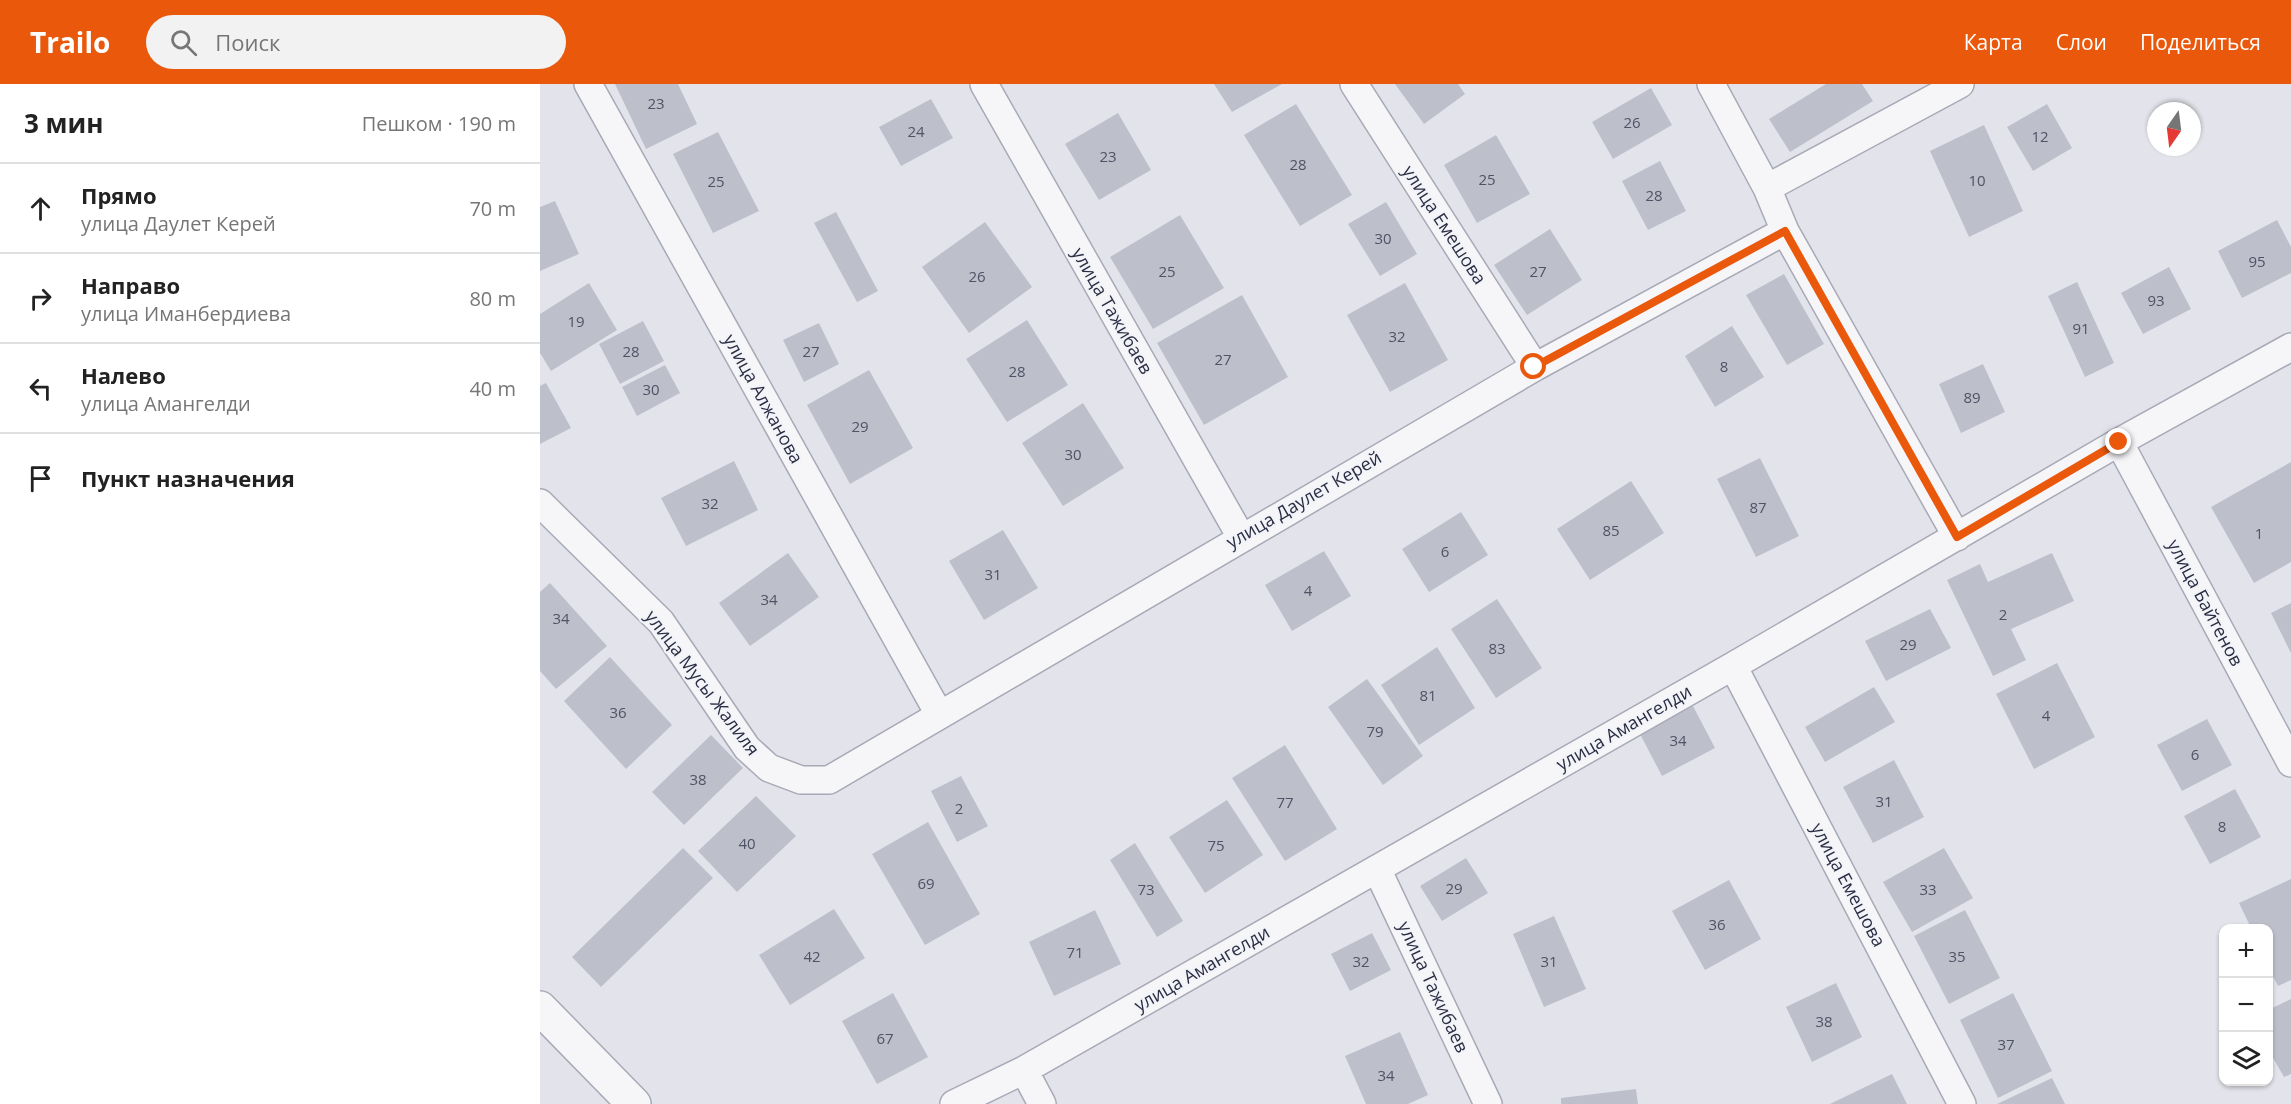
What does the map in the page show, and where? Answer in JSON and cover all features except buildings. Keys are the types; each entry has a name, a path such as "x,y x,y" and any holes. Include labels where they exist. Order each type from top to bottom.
{"street":[{"name":"улица Алжанова","path":"588,84 939,714"},
{"name":"улица Тажибаев","path":"984,84 1241,537"},
{"name":"улица Емешова","path":"1354,84 1534,367"},
{"path":"1711,84 1767,188 1785,231 1957,537"},
{"path":"1767,188 1960,84"},
{"name":"улица Даулет Керей","path":"828,780 1534,367 1785,231"},
{"name":"улица Амангелди","path":"954,1104 1024,1070 1733,666 2119,442 2291,347"},
{"name":"улица Байтенов","path":"2119,442 2291,763"},
{"name":"улица Мусы Жалиля","path":"540,503 661,622 747,748 770,768 801,780 828,780"},
{"name":"улица Емешова","path":"1733,666 1962,1104"},
{"name":"улица Тажибаев","path":"1377,869 1488,1104"},
{"path":"540,1008 634,1104"},
{"path":"1024,1070 1042,1104"}],"route":[{"path":"1534,367 1785,231 1957,537 2119,442"}]}
